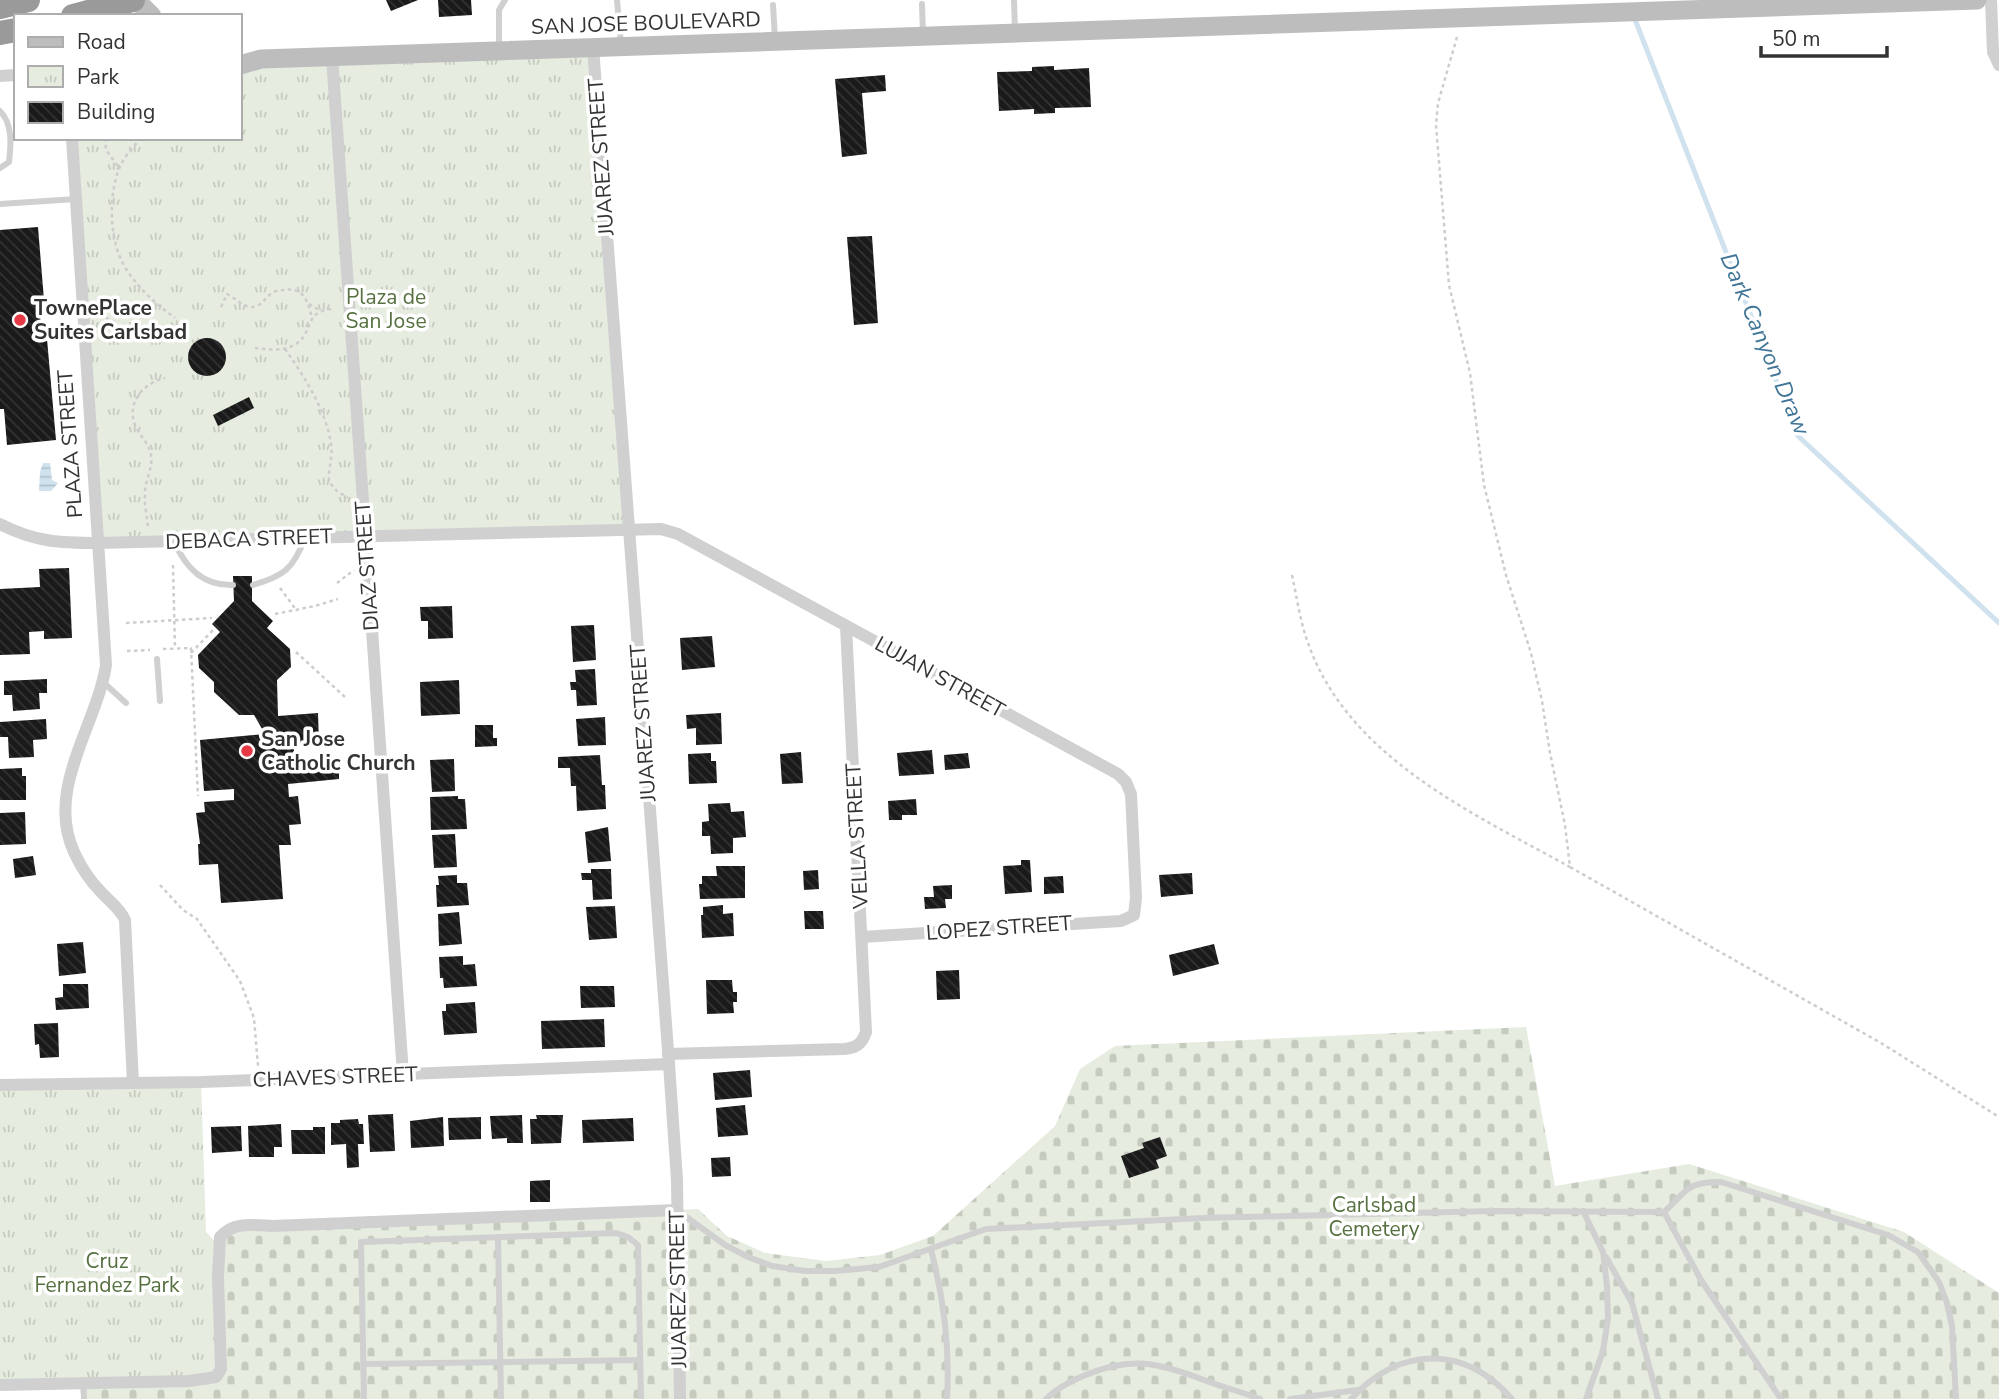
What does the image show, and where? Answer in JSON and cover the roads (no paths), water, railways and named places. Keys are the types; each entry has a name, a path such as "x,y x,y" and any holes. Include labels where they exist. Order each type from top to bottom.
{"highway":[{"path":"0,7 28,0"},
{"path":"80,14 134,0"}],"street":[{"path":"104,0 118,14"},
{"path":"134,0 150,14"},
{"name":"SAN JOSE BOULEVARD","path":"242,64 261,59 499,50 1977,0"},
{"path":"1991,0 1993,52 1999,65"},
{"name":"JUAREZ STREET","path":"593,47 669,1059 677,1210 680,1399"},
{"path":"242,54 261,59"},
{"name":"DIAZ STREET","path":"332,57 403,1074"},
{"name":"PLAZA STREET","path":"72,140 106,665 103,682 80,742 68,795 67,832 74,852 88,876 125,920 133,1083"},
{"name":"DEBACA STREET","path":"0,524 43,541 99,543 628,530"},
{"name":"LUJAN STREET","path":"628,530 661,529 678,534 1118,774 1126,782 1130,794 1136,898 1134,915"},
{"name":"VELLA STREET","path":"846,626 866,1032 860,1044"},
{"name":"LOPEZ STREET","path":"862,937 1121,921 1134,915"},
{"name":"CHAVES STREET","path":"0,1085 403,1074 844,1049 860,1044"},
{"path":"0,1385 189,1381 216,1377 221,1369 220,1237 230,1229 243,1225 677,1210"}],"lane":[{"path":"499,50 499,10 506,0"},
{"path":"617,0 621,46"},
{"path":"1014,0 1015,33"},
{"path":"922,4 923,36"},
{"path":"773,5 775,41"},
{"path":"0,111 6,116 12,143 9,162 0,168"},
{"path":"0,204 76,198"},
{"path":"253,585 274,579 289,570 305,538"},
{"path":"174,541 190,570 207,580 226,586 233,585"},
{"path":"157,659 160,701"},
{"path":"103,682 126,703"},
{"path":"1664,1212 1681,1192 1695,1184 1721,1182 1888,1235 1904,1243 1918,1252 1928,1264 1947,1303 1952,1326 1956,1399"},
{"path":"677,1210 725,1245 772,1266 815,1271 878,1267 986,1229 1203,1217 1664,1212"},
{"path":"1583,1211 1632,1303 1658,1399"},
{"path":"1664,1212 1701,1280 1781,1399"},
{"path":"364,1399 361,1242 616,1233 628,1237 638,1245 640,1399"},
{"path":"498,1237 501,1399"},
{"path":"931,1250 942,1290 949,1366 947,1399"},
{"path":"1586,1399 1603,1351 1608,1318 1608,1286 1603,1252"},
{"path":"1351,1399 1367,1381 1392,1368 1422,1359 1439,1358 1465,1364 1486,1375 1511,1399"},
{"path":"364,1364 640,1360"},
{"path":"1046,1399 1054,1391 1095,1371 1124,1364 1146,1363 1174,1368 1260,1399"},
{"path":"83,1383 84,1399"},
{"path":"1290,1399 1359,1390"}],"water":[{"path":"43,463 50,463 52,480 58,483 51,491 39,491"}],"waterway":[{"name":"Dark Canyon Draw","path":"1634,17 1798,436 1999,623"}],"place":[{"name":"TownePlace Suites Carlsbad","path":"20,320"},
{"name":"San Jose Catholic Church","path":"247,751"}],"park label":[{"name":"Plaza de San Jose","path":"386,309"},
{"name":"Carlsbad Cemetery","path":"1374,1217"},
{"name":"Cruz Fernandez Park","path":"107,1273"}]}
